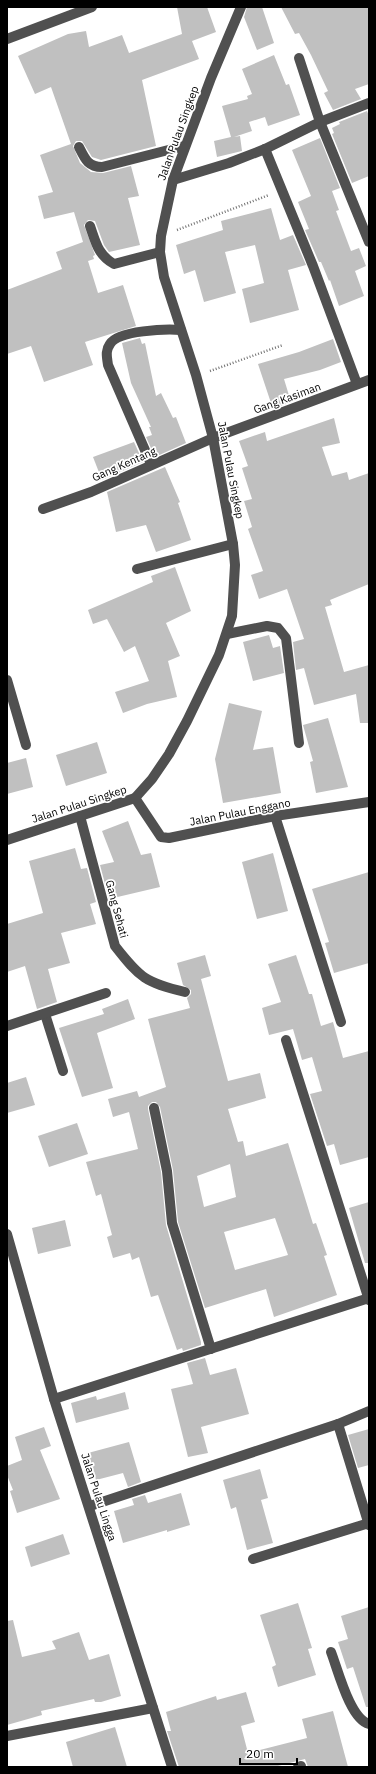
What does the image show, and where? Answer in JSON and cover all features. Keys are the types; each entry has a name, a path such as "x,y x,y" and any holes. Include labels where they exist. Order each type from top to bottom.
{"street":[{"path":"7,39 92,7"},
{"name":"Jalan Pulau Singkep","path":"7,840 135,798 152,779 169,754 209,679 227,634 232,616 234,588 233,544 213,438 196,375 164,277 160,252 161,236 173,180 184,146 241,7"},
{"path":"299,58 320,122 369,242"},
{"path":"173,180 229,163 265,149 320,122 369,102"},
{"path":"79,147 87,163 94,167 102,167 184,146"},
{"path":"265,149 313,266 357,384"},
{"path":"90,226 98,250 105,259 114,264 160,252"},
{"path":"151,464 108,365 106,353 110,342 118,337 153,330 182,330"},
{"name":"Gang Kasiman","path":"213,438 369,380"},
{"name":"Gang Kentang","path":"42,509 91,492 151,464 213,438"},
{"path":"137,569 233,544"},
{"path":"227,634 267,626 278,628 286,638 299,743"},
{"path":"7,680 26,745"},
{"name":"Jalan Pulau Enggano","path":"135,798 161,836 169,838 275,816 369,802"},
{"name":"Gang Sehati","path":"80,816 115,946 128,964 145,979 156,985 185,992"},
{"path":"275,816 341,1022"},
{"path":"7,1026 106,993"},
{"path":"45,1014 63,1071"},
{"path":"54,1399 369,1299 286,1040"},
{"path":"154,1108 166,1171 172,1224 211,1349"},
{"name":"Jalan Pulau Lingga","path":"7,1234 54,1399 90,1506 172,1767"},
{"path":"90,1506 338,1424 369,1411"},
{"path":"253,1559 369,1524 338,1424"},
{"path":"331,1652 353,1710 364,1723 369,1724"},
{"path":"7,1736 153,1708"}],"path":[{"path":"161,236 281,191"},
{"path":"196,375 283,345"}],"building":[{"path":"177,7 207,7 216,32 192,41 199,59 142,80 156,146 101,160 92,157 82,141 76,141 73,146 80,163 91,172 103,173 131,166 139,196 128,198 140,245 109,252 104,245 95,221 88,220 84,225 95,255 93,256 94,259 88,261 98,293 123,285 136,326 85,342 93,365 44,382 31,346 7,354 7,290 62,269 56,252 83,242 74,212 44,219 38,196 53,192 40,155 71,144 51,87 35,94 18,56 68,34 86,31 89,47 122,35 129,53 182,34"},
{"path":"247,7 262,7 274,43 257,50 244,17"},
{"path":"281,7 369,7 369,84 355,89 361,99 333,110 324,93 328,91 311,55 299,33 295,34"},
{"path":"274,55 286,85 289,84 300,115 268,126 265,117 249,122 252,131 234,137 240,136 242,151 217,157 214,141 231,137 222,106 248,99 247,96 252,94 242,69"},
{"path":"367,111 369,116 369,176 352,183 332,134 334,133 332,128 340,124 339,122"},
{"path":"320,138 340,188 332,191 339,210 336,211 351,251 359,248 366,266 355,271 364,296 339,306 330,280 329,281 321,262 319,262 305,230 309,229 298,202 311,196 292,150"},
{"path":"271,208 280,240 293,235 306,265 288,270 299,310 250,323 242,289 264,283 255,245 225,252 236,293 204,302 195,270 184,274 176,245 223,230 221,221"},
{"path":"140,338 142,344 145,343 156,396 161,393 173,418 176,417 186,443 155,457 146,437 152,435 149,427 151,427 131,383 122,343"},
{"path":"333,339 341,362 320,370 284,379 291,402 273,409 258,364 299,352"},
{"path":"334,418 340,443 322,447 332,476 347,472 349,480 369,473 369,584 330,600 332,605 325,607 344,672 369,665 369,723 360,723 356,694 314,705 304,668 296,670 293,642 304,639 287,589 259,599 251,575 263,571 248,529 252,527 244,501 252,499 242,468 248,466 239,441 265,432 267,441"},
{"path":"134,442 143,462 102,480 93,457"},
{"path":"165,467 180,502 178,503 191,540 156,552 146,525 116,532 107,492"},
{"path":"175,567 191,611 166,623 180,656 168,661 177,697 147,704 123,713 115,692 149,681 135,646 124,652 107,619 93,624 88,610 153,582 151,576"},
{"path":"269,635 273,648 280,646 284,673 253,681 243,642"},
{"path":"229,703 262,711 253,750 273,747 281,793 223,803 215,759"},
{"path":"328,718 348,787 316,793 310,762 313,761 303,725"},
{"path":"97,742 107,773 66,786 56,755"},
{"path":"26,758 33,787 7,794 7,763"},
{"path":"128,821 141,855 151,853 160,887 109,899 100,865 114,862 102,831"},
{"path":"75,848 81,869 87,868 96,902 90,904 96,924 61,933 70,963 48,969 57,1002 37,1009 25,966 7,972 7,924 43,913 29,861"},
{"path":"273,853 288,911 257,919 242,862"},
{"path":"369,872 369,963 334,973 325,943 329,942 312,889"},
{"path":"205,955 211,976 201,979 228,1081 260,1073 266,1098 228,1109 238,1142 243,1141 246,1156 288,1143 313,1224 316,1223 327,1255 324,1256 337,1295 274,1317 266,1289 205,1308 178,1222 173,1170 160,1107 156,1102 152,1102 148,1106 148,1109 161,1172 166,1225 201,1342 201,1345 183,1351 182,1348 177,1350 158,1295 151,1297 139,1257 132,1260 130,1253 113,1258 107,1237 112,1235 101,1194 96,1196 86,1162 138,1149 129,1112 113,1117 108,1099 137,1091 139,1097 166,1087 148,1019 190,1008 187,998 191,994 191,990 183,985 177,963","holes":["230,1164 236,1197 204,1207 197,1176","275,1218 288,1255 235,1270 224,1232"]},
{"path":"296,955 309,994 312,994 321,1026 333,1022 343,1058 369,1051 369,1157 340,1165 334,1144 327,1146 310,1094 322,1091 312,1057 302,1060 293,1029 269,1035 262,1008 281,1002 268,964"},
{"path":"128,999 135,1019 97,1033 113,1088 82,1097 59,1028 104,1014 102,1009"},
{"path":"26,1077 35,1105 7,1113 7,1083"},
{"path":"77,1123 88,1154 49,1167 38,1136"},
{"path":"369,1202 369,1263 365,1263 349,1208"},
{"path":"65,1220 71,1246 38,1254 32,1228"},
{"path":"205,1358 210,1375 236,1368 249,1414 201,1427 208,1453 188,1457 171,1389 193,1384 187,1363"},
{"path":"125,1392 129,1409 76,1423 71,1403 96,1396 97,1400"},
{"path":"44,1427 51,1446 40,1450 60,1499 17,1513 10,1491 13,1490 7,1475 7,1466 22,1460 15,1437"},
{"path":"369,1429 369,1465 358,1468 348,1435"},
{"path":"129,1442 141,1482 128,1487 123,1473 96,1480 88,1453"},
{"path":"260,1469 268,1498 261,1500 273,1543 247,1550 236,1507 231,1509 223,1480"},
{"path":"181,1493 190,1525 123,1543 114,1511 134,1505 132,1499 145,1495 148,1503"},
{"path":"63,1534 70,1554 31,1567 25,1547"},
{"path":"298,1603 312,1648 308,1649 316,1675 278,1687 272,1667 276,1665 260,1615"},
{"path":"369,1607 369,1707 366,1707 353,1667 347,1669 338,1642 348,1639 341,1616"},
{"path":"13,1620 22,1657 56,1649 52,1641 79,1632 89,1660 109,1654 121,1696 101,1702 95,1702 94,1699 41,1711 42,1715 7,1725 7,1621"},
{"path":"246,1692 255,1722 241,1726 248,1753 307,1738 302,1719 333,1711 348,1767 308,1767 305,1759 274,1767 179,1767 167,1731 171,1731 166,1712 216,1696 217,1700"},
{"path":"115,1727 127,1767 73,1767 66,1742"}]}
